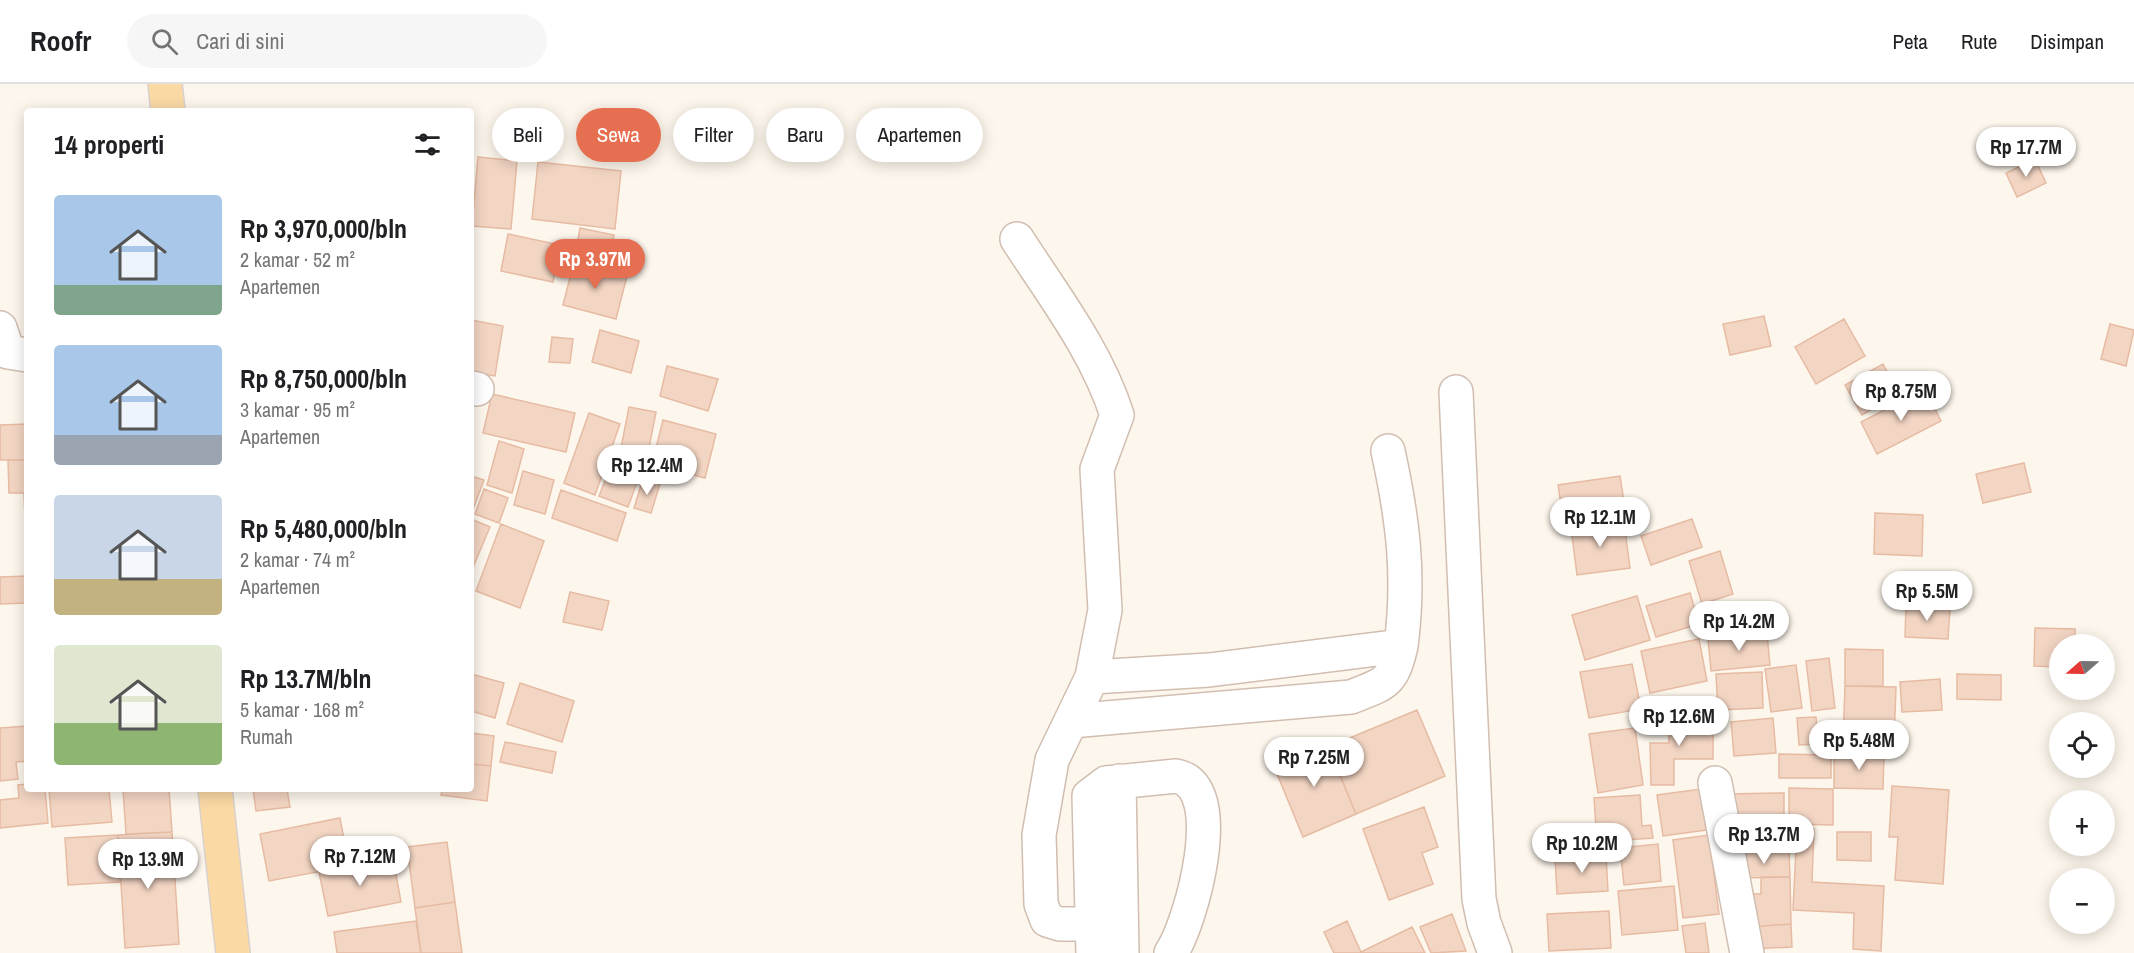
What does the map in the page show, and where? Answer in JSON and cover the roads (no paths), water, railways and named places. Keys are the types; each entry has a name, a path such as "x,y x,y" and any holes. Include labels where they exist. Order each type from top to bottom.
{"main road":[{"path":"165,84 168,108"},
{"path":"215,792 233,953"}],"street":[{"path":"1017,239 1080,336 1102,375 1117,415 1097,469 1105,610 1092,677 1053,760 1039,835 1041,903 1047,920 1092,939 1089,796 1106,783 1119,780 1184,777 1192,785 1198,798 1204,833 1204,853 1181,939 1171,953"},
{"path":"1455,392 1478,837 1479,899 1484,923 1495,953"},
{"path":"1071,721 1352,697 1386,683 1396,666 1407,604 1407,571 1402,513 1388,451"},
{"path":"1092,677 1209,670 1401,646"},
{"path":"1119,780 1122,953"},
{"path":"1715,783 1747,953"}]}
